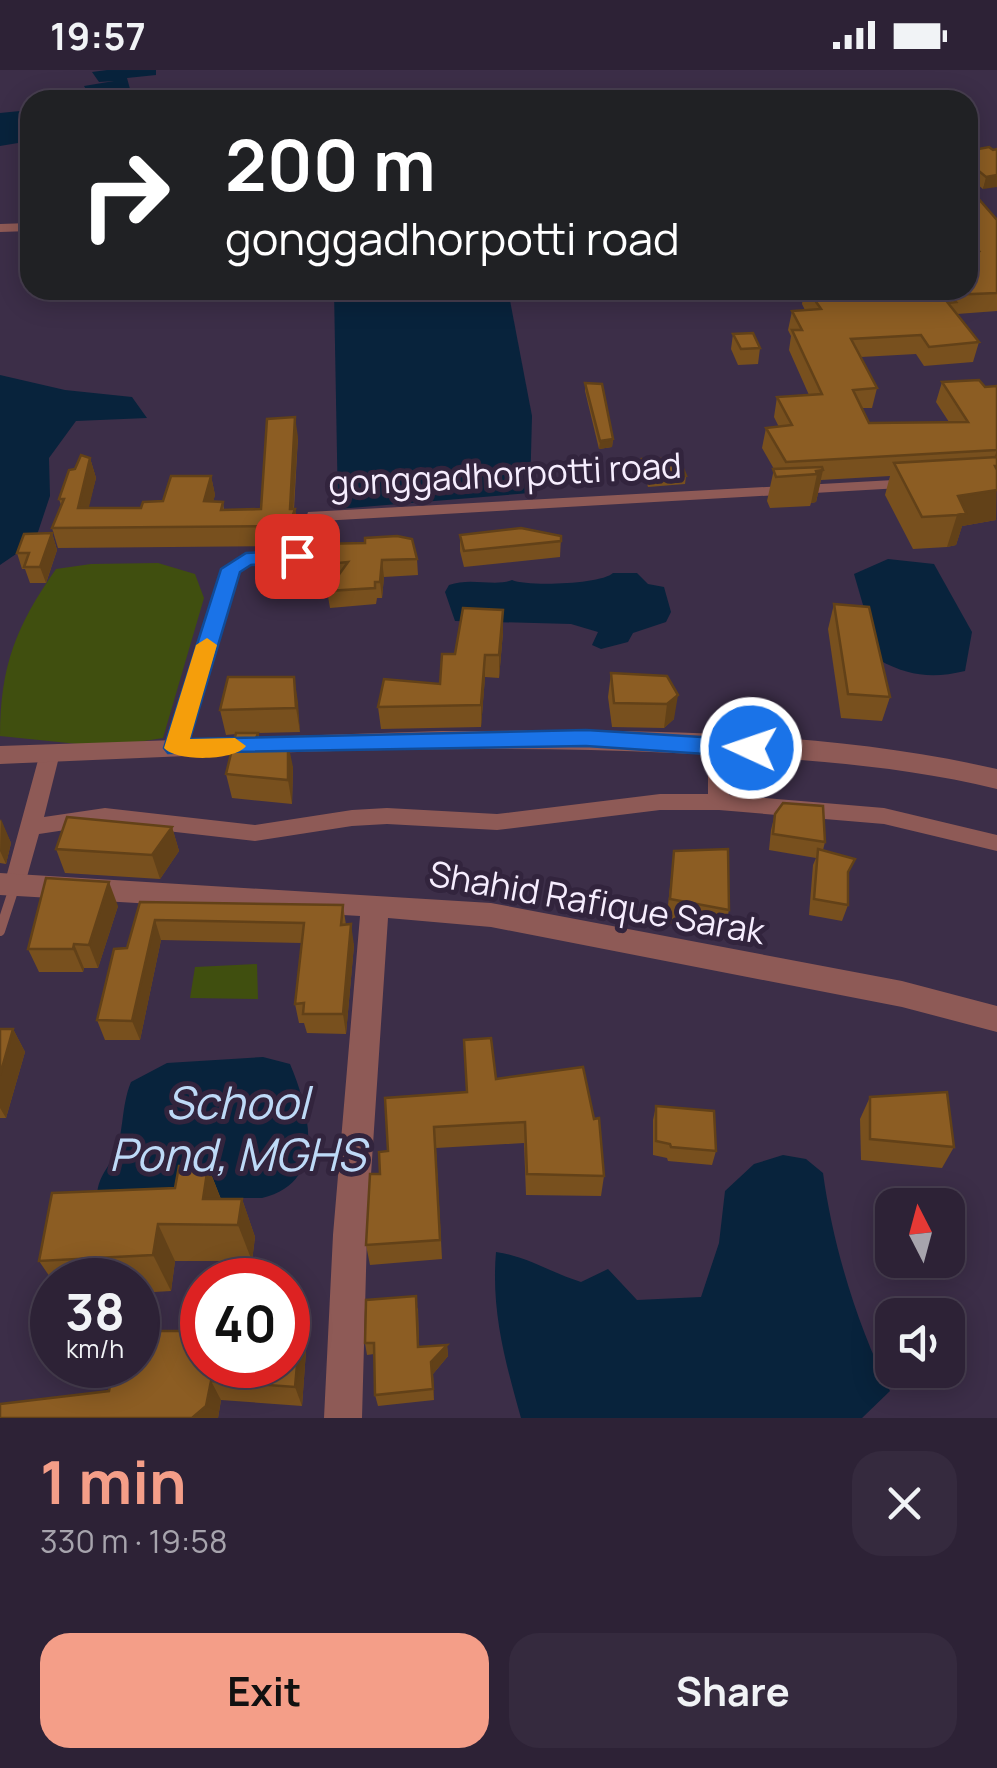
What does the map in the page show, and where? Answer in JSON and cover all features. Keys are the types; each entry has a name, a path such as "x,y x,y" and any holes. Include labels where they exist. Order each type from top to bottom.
{"street":[{"name":"gonggadhorpotti road","path":"176,748 231,569 246,559 302,555 314,516 939,483"},
{"path":"0,755 48,758 176,748 586,738 718,754 901,761 952,767 997,780"},
{"path":"718,754 719,799"},
{"path":"8,884 32,822 48,758"},
{"path":"32,822 105,816 254,833 370,817 496,822 660,802 719,799 884,816 997,842"},
{"name":"Shahid Rafique Sarak","path":"8,884 375,904 491,915 902,994 997,1019"},
{"path":"343,1418 350,1235 375,904"}],"lane":[{"path":"0,932 8,884"}],"green space":[{"path":"158,563 195,574 204,598 163,738 107,747 0,736 3,688 13,648 30,609 56,569"},
{"path":"257,964 258,999 190,998 195,967"}],"water":[{"path":"156,70 156,75 127,78 130,90 86,90 84,86 114,81 99,82 92,72"},
{"path":"20,111 20,143 0,146 0,113"},
{"path":"334,300 510,300 532,416 530,493 338,509"},
{"path":"0,375 65,390 132,397 147,418 76,421 49,458 50,496 35,541 0,565"},
{"path":"888,559 934,564 972,632 965,671 921,674 879,660 854,574"},
{"path":"613,573 637,573 648,584 664,587 671,612 666,622 633,633 628,642 601,649 592,645 598,632 571,624 455,621 445,592 449,585 466,582 564,583 595,580"},
{"name":"School Pond, MGHS","path":"263,1057 290,1064 307,1122 305,1160 297,1177 283,1189 262,1198 97,1198 101,1180 118,1146 131,1082 167,1063"},
{"path":"783,1155 806,1159 823,1173 848,1285 875,1357 875,1388 890,1391 862,1418 521,1418 497,1315 496,1252 581,1282 608,1269 637,1300 701,1297 719,1243 725,1191 754,1164"}],"building":[{"path":"978,149 997,149 997,175 986,177 978,170"},
{"path":"978,198 997,220 997,293 978,294"},
{"path":"815,300 954,300 948,303 979,342 929,347 921,335 851,339 877,388 853,390 869,423 968,422 942,382 979,380 985,387 997,386 997,450 786,462 766,428 792,425 777,397 822,394 792,330 802,330 792,311 821,309"},
{"path":"753,333 760,348 741,349 733,334"},
{"path":"585,383 602,384 613,439 600,441"},
{"path":"295,417 290,509 295,509 289,526 52,528 64,499 59,499 69,470 75,469 81,455 90,458 78,508 141,508 143,502 163,501 171,476 211,476 204,501 223,502 221,510 261,509 267,419"},
{"path":"997,457 997,490 958,496 966,513 957,515 922,517 894,463"},
{"path":"642,459 679,459 686,476 649,479"},
{"path":"822,467 817,474 776,477 773,469"},
{"path":"521,528 561,536 561,541 464,551 460,535"},
{"path":"52,533 40,567 24,567 29,553 17,553 24,534"},
{"path":"365,538 412,539 417,559 382,560 380,582 375,582 375,588 327,591 348,562 318,565 317,544 365,543"},
{"path":"834,604 869,607 890,697 848,694"},
{"path":"463,608 503,610 499,655 485,655 481,705 378,707 384,679 440,684 442,654 455,654"},
{"path":"611,673 667,676 678,695 667,704 614,703"},
{"path":"228,677 294,677 296,708 220,710"},
{"path":"236,733 258,733 254,745 288,743 288,780 226,774"},
{"path":"783,803 823,806 825,842 773,834 775,814"},
{"path":"67,817 172,827 152,855 56,849"},
{"path":"728,849 729,910 670,899 674,851"},
{"path":"818,849 855,859 848,872 848,905 814,899"},
{"path":"46,878 109,882 89,945 28,949"},
{"path":"140,902 343,905 341,925 351,924 343,1014 303,1014 304,1003 295,1004 304,923 155,920 132,1021 97,1020 114,949 127,948"},
{"path":"0,1029 13,1029 0,1075"},
{"path":"491,1038 496,1079 583,1067 594,1119 599,1118 604,1176 527,1174 525,1122 434,1127 440,1240 366,1245 370,1174 380,1174 379,1152 388,1151 385,1098 467,1092 464,1040"},
{"path":"947,1092 954,1147 870,1139 870,1097"},
{"path":"656,1106 714,1111 716,1151 671,1147 656,1141"},
{"path":"179,1166 208,1166 203,1199 242,1199 238,1225 158,1224 153,1255 40,1258 52,1193 175,1188"},
{"path":"416,1296 418,1347 447,1345 431,1362 433,1389 375,1395 374,1343 365,1343 366,1300"},
{"path":"160,1331 180,1331 180,1388 210,1388 206,1406 192,1418 0,1418 0,1404 160,1388"}],"slow traffic":[{"path":"207,645 176,748 235,746"}],"route":[{"path":"297,556 246,559 231,569 176,748 586,738 751,748"}]}
